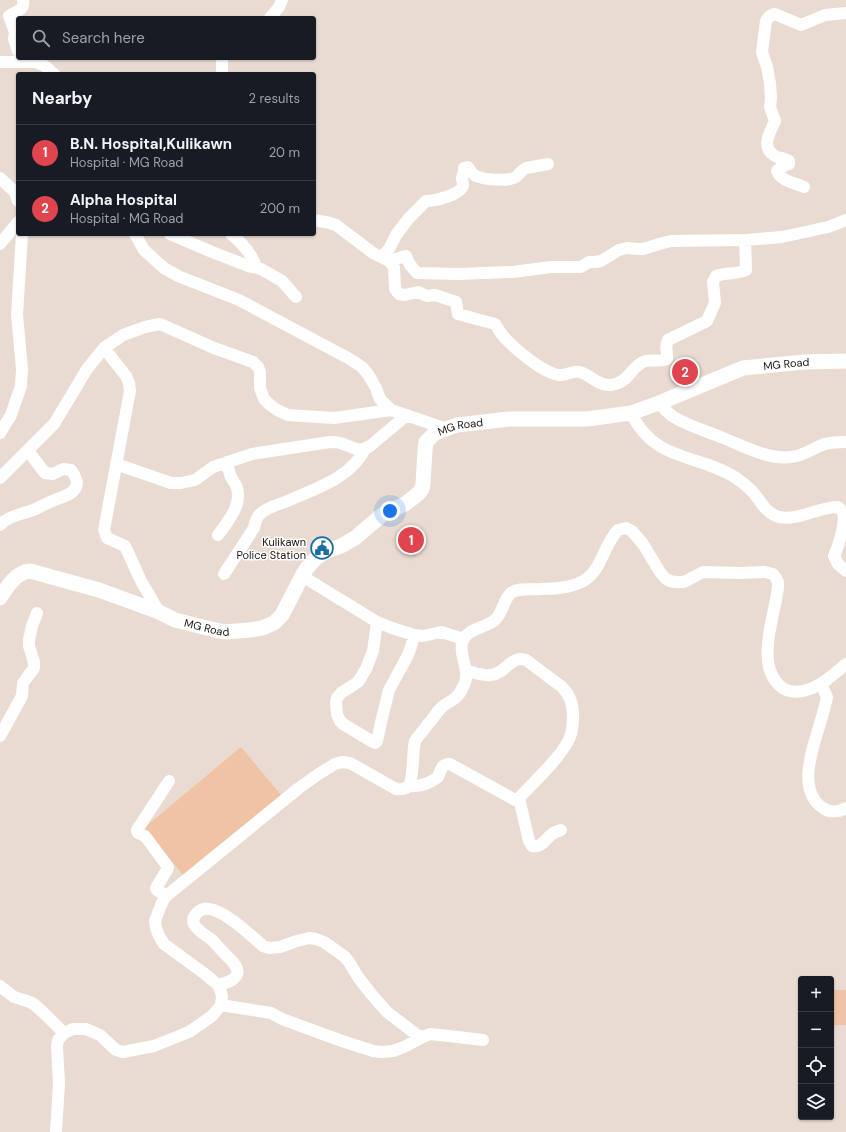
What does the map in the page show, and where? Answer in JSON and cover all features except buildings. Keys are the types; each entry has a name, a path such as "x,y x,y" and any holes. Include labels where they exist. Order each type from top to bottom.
{"main road":[{"name":"MG Road","path":"0,598 18,575 26,571 30,571 99,590 159,612 175,620 224,632 262,628 274,623 282,615 302,576 316,558 327,551 341,546 355,538 382,514 405,504 418,494 422,489 423,484 426,442 435,433 457,425 509,419 587,419 631,413 743,368 804,362 846,361"}],"street":[{"path":"16,45 14,39 15,32 9,16 23,8 23,0"},
{"path":"272,16 279,7 282,0"},
{"path":"804,187 779,176 777,171 778,168 789,164 789,161 777,157 772,153 767,145 768,138 775,121 770,107 770,83 762,52 766,21 768,17 775,14 801,25 825,15 846,13"},
{"path":"0,62 16,58"},
{"path":"30,60 45,66 52,72"},
{"path":"222,60 222,72"},
{"path":"385,259 396,235 426,202 441,199 460,190 463,185 462,180 464,168 468,167 474,175 479,177 498,180 514,178 523,169 548,164"},
{"path":"0,178 16,191"},
{"path":"316,220 336,225 373,253 393,265 395,288 399,294 408,295 418,292 427,296 435,295 456,302 458,314 495,324 508,341 541,367 558,375 576,371 580,372 598,382 610,385 623,381 634,368 647,360 665,360 667,357 665,346 668,340 707,321 714,303 713,282 716,276 721,274 738,274 746,270 745,240"},
{"path":"385,259 406,256 410,265 417,273 458,274 551,267 581,267 589,262 601,260 619,250 627,248 643,249 671,241 745,240 782,237 828,227 846,220"},
{"path":"0,244 16,224"},
{"path":"0,433 11,416 21,386 22,369 17,315 22,236"},
{"path":"136,236 144,250 164,268 178,276 239,300 362,366 376,388 380,399 391,410"},
{"path":"175,236 248,266 261,269"},
{"path":"233,236 247,250 256,267 282,281 296,297"},
{"path":"0,478 54,424 87,369 104,348 123,335 145,327 160,324 214,348 253,362 258,367 260,372 260,388 264,398 277,410 288,415 334,418 391,410 447,429"},
{"path":"104,348 126,376 130,391 104,527 105,533 107,538 125,546 141,581 159,612"},
{"path":"659,403 667,412 686,423 756,451 781,458 806,454 826,444 834,442 846,442"},
{"path":"631,413 637,425 648,438 660,447 728,473 752,491 768,511 774,515 789,518 838,507 843,511 845,519 834,556 838,564 846,571"},
{"path":"116,464 171,483 182,483 195,480 210,468 252,454 330,442 343,443 358,450 365,449 407,415"},
{"path":"224,574 254,528 258,515 268,508 324,485 340,476 348,471 365,449"},
{"path":"0,525 11,517 31,511 66,496 76,487 77,481 71,470 63,469 53,474 46,473 28,450"},
{"path":"218,535 231,518 239,496 227,462"},
{"path":"408,786 410,783 416,741 442,707 457,697 466,680 466,670 462,649 464,639 472,632 495,620 504,601 512,592 561,588 574,585 585,580 596,568 616,532 620,529 626,528 636,534 660,572 670,581 684,582 701,573 708,572 765,572 773,574 778,582 778,587 768,646 769,668 774,680 784,690 791,692 811,689 821,684 846,664"},
{"path":"302,576 377,622 392,628 414,635 423,636 441,632 464,639"},
{"path":"0,736 22,696 23,683 34,668 29,640 32,626 37,614"},
{"path":"377,622 373,652 366,669 358,682 341,693 336,702 337,714 342,724 375,743 377,741 389,690 407,657 414,635"},
{"path":"56,1132 59,1083 57,1046 58,1040 64,1033 73,1029 86,1029 93,1031 100,1035 116,1050 123,1052 154,1046 189,1032 212,1016 221,1005 222,997 218,985 164,944 156,928 155,920 165,896 300,788 335,764 342,762 350,763 396,789 404,789 408,786 426,784 438,777 442,766 450,764 515,800 519,798 558,755 567,744 571,735 573,712 570,697 562,687 523,659 515,660 498,674 491,676 466,670"},
{"path":"821,684 827,697 809,766 809,782 812,796 815,801 825,810 831,811 846,808"},
{"path":"165,896 156,888 168,867 145,836 137,832 169,781"},
{"path":"519,798 529,840 532,846 539,845 552,834 561,830"},
{"path":"218,985 236,977 238,973 234,964 212,940 195,926 193,919 195,914 202,908 213,910 231,919 262,946 269,948 280,947 309,938 324,942 349,962 358,977 387,1012 417,1035 423,1036"},
{"path":"0,986 14,997 35,1005 64,1033"},
{"path":"221,1005 271,1013 282,1019 373,1051 382,1052 404,1047 423,1036 430,1034 483,1040"}],"shaded area":[{"path":"241,747 281,795 184,876 144,828"},
{"path":"834,990 846,990 846,1025 834,1025"}],"place":[{"name":"Alpha Hospital","path":"685,372"},
{"name":"B.N. Hospital,Kulikawn","path":"411,540"},
{"name":"Kulikawn Police Station","path":"322,548"}]}
